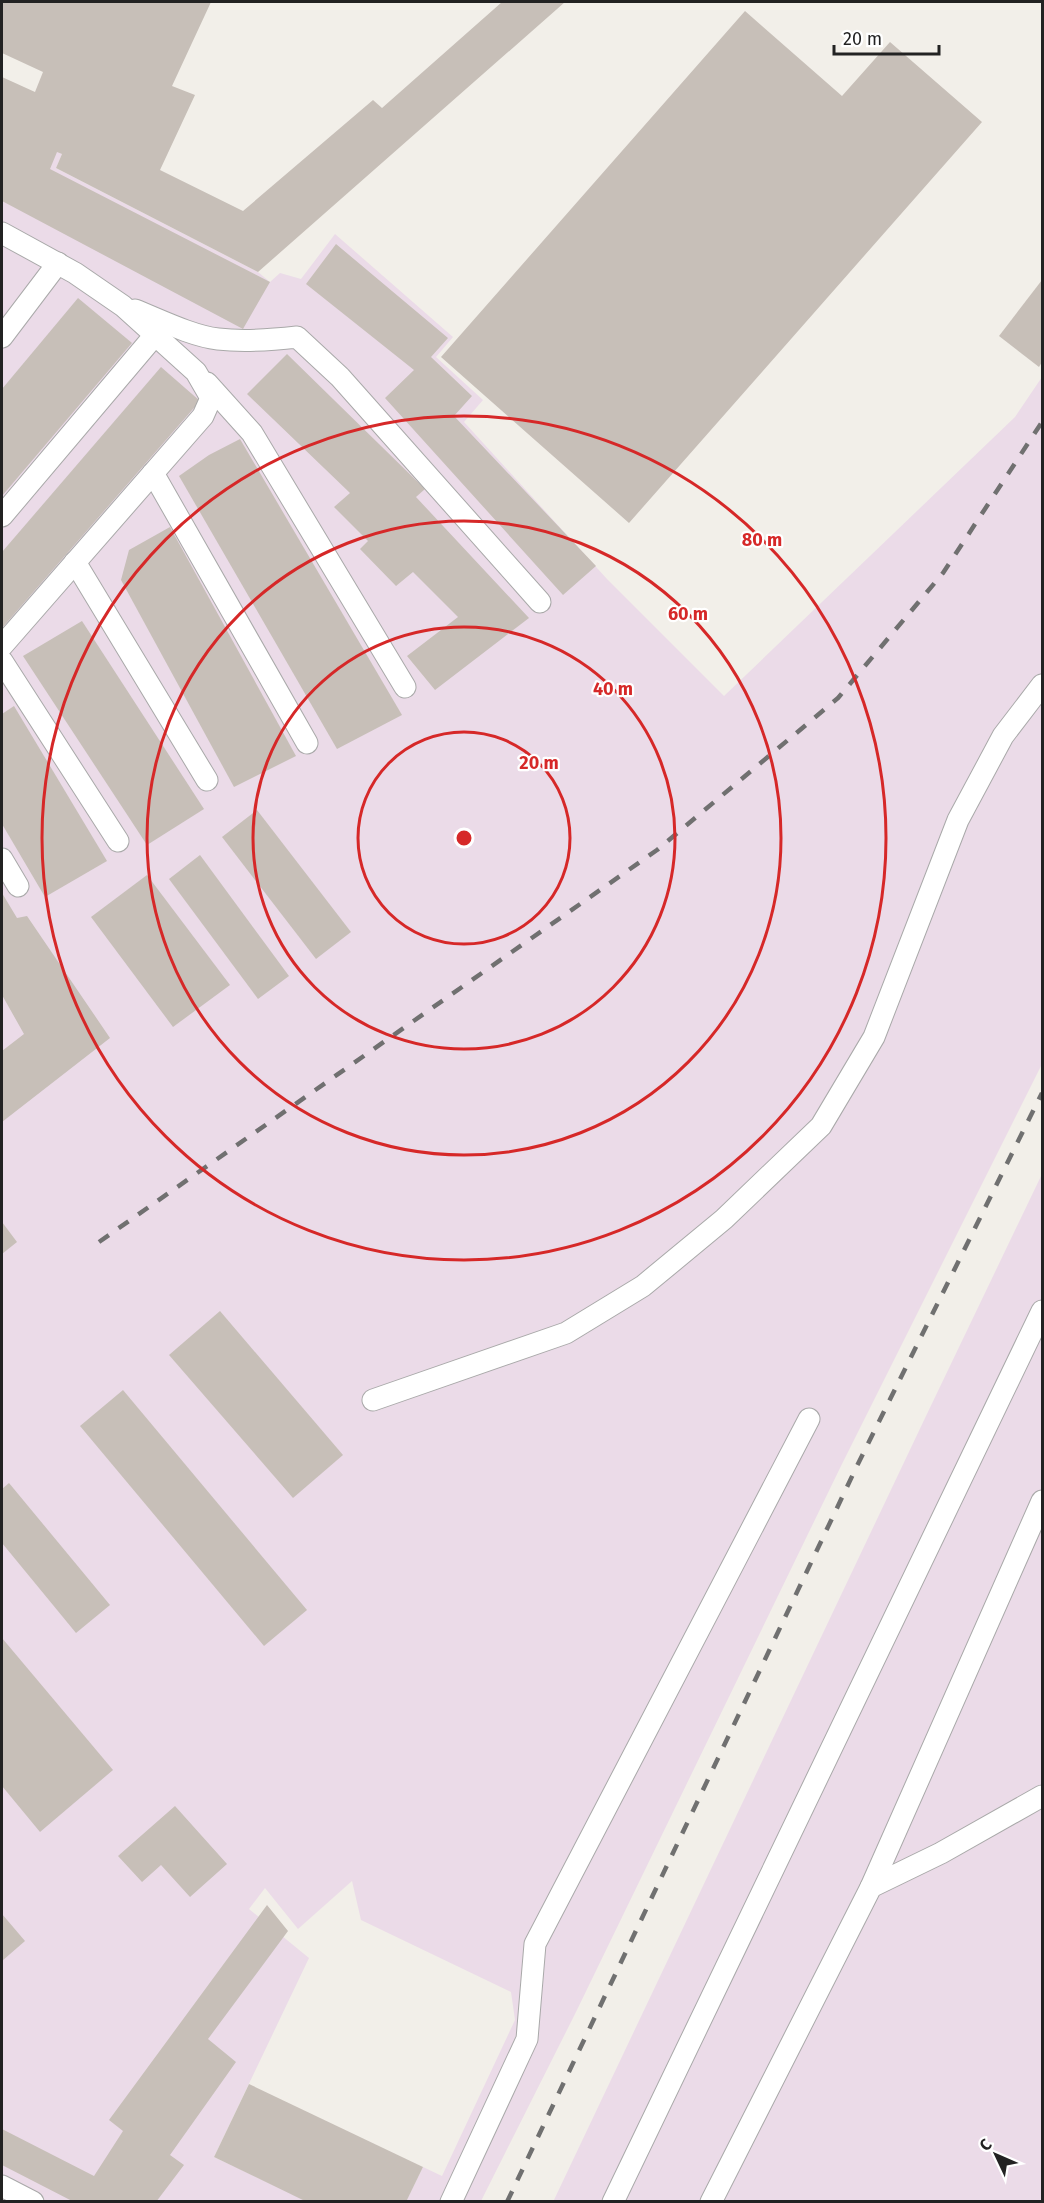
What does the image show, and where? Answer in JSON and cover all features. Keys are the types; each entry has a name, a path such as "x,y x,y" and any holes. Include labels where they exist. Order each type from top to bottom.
{"lane":[{"path":"2,233 75,273 123,306 196,372 252,433 405,687"},
{"path":"2,337 57,263"},
{"path":"123,306 216,339 262,340 297,337 340,377 540,602"},
{"path":"2,516 155,335"},
{"path":"2,646 202,416 211,399 196,372"},
{"path":"153,473 307,743"},
{"path":"75,562 207,780"},
{"path":"2,661 118,841"},
{"path":"373,1400 566,1333 643,1286 724,1218 821,1126 874,1037 958,820 1004,736 1042,685"},
{"path":"2,859 18,886"},
{"path":"613,2202 1042,1311"},
{"path":"451,2202 527,2039 535,1944 809,1419"},
{"path":"711,2202 871,1887 1042,1501"},
{"path":"871,1887 942,1853 1042,1796"},
{"path":"2,2186 33,2202"}],"shaded area":[{"path":"2,124 62,154 56,168 258,272 270,282 280,273 301,279 335,234 453,337 436,357 483,400 464,422 607,579 724,696 1015,417 1042,377 1042,1064 841,1466 575,2014 481,2201 406,2201 423,2167 442,2176 515,2020 511,1992 361,1920 352,1881 298,1929 265,1888 249,1909 309,1958 214,2157 307,2201 2,2201"},
{"path":"1042,1174 1042,2201 553,2202 926,1416"}],"building":[{"path":"2,2 211,2 172,86 195,95 160,170 243,211 373,100 382,108 502,2 565,2 258,272 56,168 62,154 57,152 50,169 270,282 243,329 2,201 2,77 35,92 43,72 2,53"},
{"path":"745,11 842,96 890,42 982,122 629,523 441,357"},
{"path":"336,244 448,338 431,357 472,396 454,416 596,566 563,595 385,398 414,370 306,284"},
{"path":"1042,280 1042,362 1039,367 999,336"},
{"path":"78,298 132,343 2,496 2,389"},
{"path":"287,354 425,489 416,497 529,618 435,690 407,656 458,617 413,572 396,586 360,549 368,541 334,507 350,493 247,394"},
{"path":"161,367 200,401 2,628 2,552"},
{"path":"240,439 402,715 337,749 179,476 209,455"},
{"path":"170,527 296,756 234,787 121,580 129,550"},
{"path":"82,621 204,809 147,845 23,656"},
{"path":"14,706 107,861 45,897 2,824 2,714"},
{"path":"257,810 351,932 316,959 222,837"},
{"path":"200,855 289,976 258,999 169,879"},
{"path":"147,875 230,985 173,1027 91,917"},
{"path":"2,893 17,918 27,916 110,1038 2,1122 2,1051 24,1034 2,995"},
{"path":"2,1222 17,1242 2,1254"},
{"path":"220,1311 343,1455 293,1498 169,1355"},
{"path":"123,1390 307,1610 264,1646 80,1426"},
{"path":"9,1483 110,1605 76,1633 2,1543 2,1489"},
{"path":"2,1638 113,1770 40,1832 2,1786"},
{"path":"175,1806 227,1864 190,1897 161,1865 142,1882 118,1856"},
{"path":"267,1905 288,1931 208,2039 236,2062 170,2155 184,2165 156,2202 74,2202 2,2165 2,2129 94,2176 123,2131 109,2120"},
{"path":"2,1914 25,1941 2,1961"},
{"path":"249,2084 423,2167 406,2202 307,2202 214,2157"}],"railway":[{"path":"99,1242 657,850 838,698 943,573 1042,422"},
{"path":"507,2202 856,1468 1042,1093"}]}
